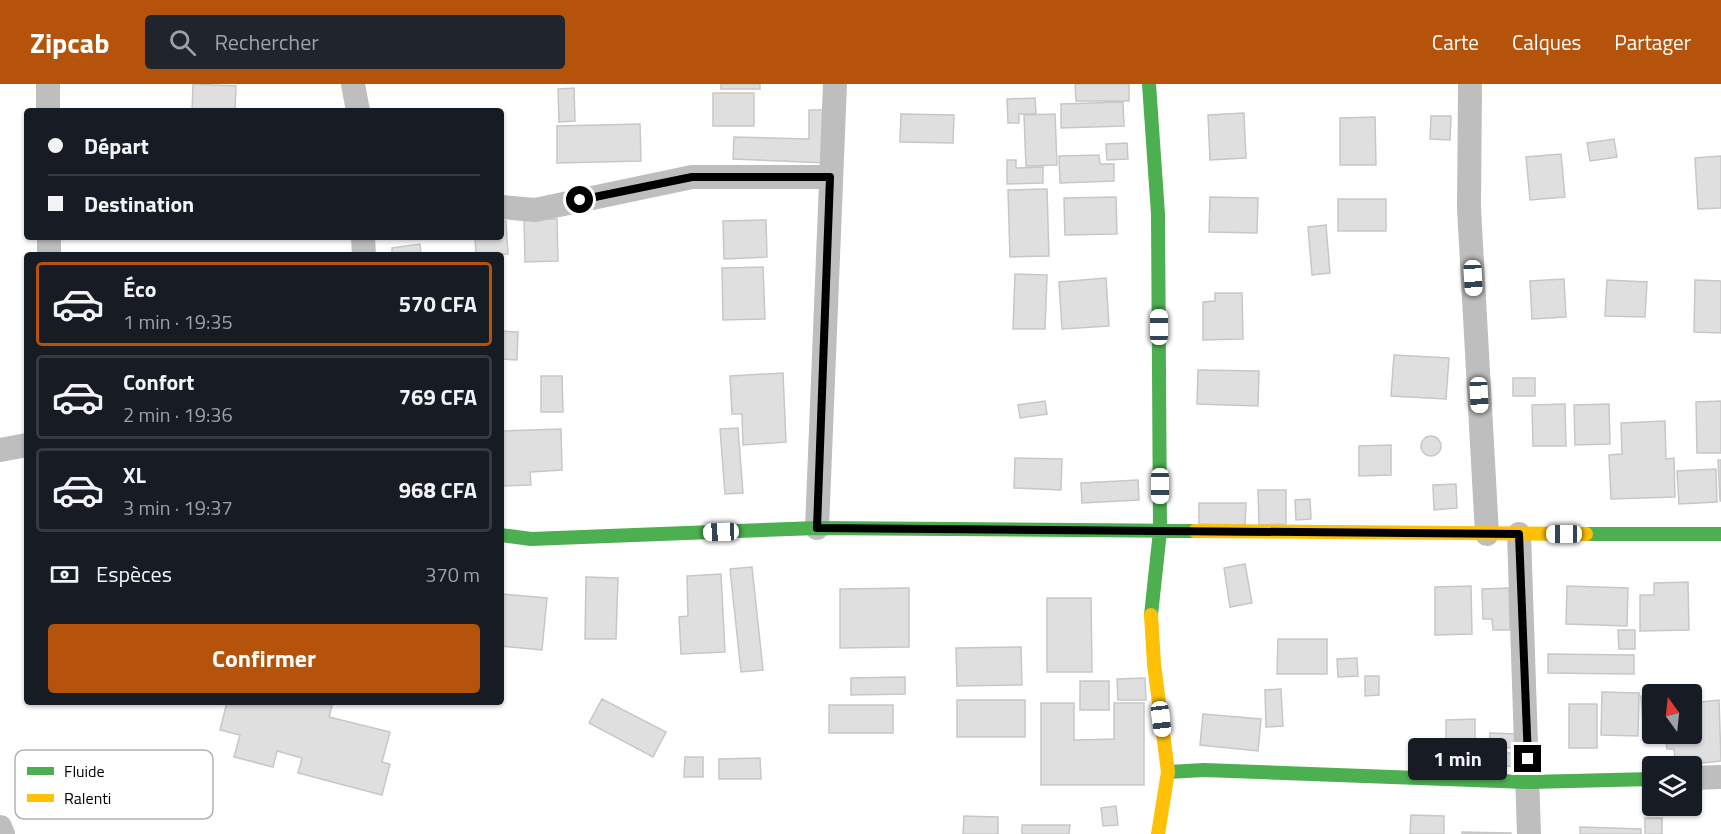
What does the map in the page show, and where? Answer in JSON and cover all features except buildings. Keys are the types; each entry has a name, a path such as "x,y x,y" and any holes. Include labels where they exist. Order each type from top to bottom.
{"street":[{"path":"48,84 48,108"},
{"path":"353,84 357,108"},
{"path":"817,528 835,84"},
{"path":"1149,84 1158,214 1160,531 1151,617 1154,663 1168,772 1158,834"},
{"path":"1470,84 1469,208 1487,534"},
{"path":"504,207 535,210 692,177 830,177"},
{"path":"0,450 24,446"},
{"path":"504,535 531,539 817,528 1721,534"},
{"path":"1519,534 1529,834"},
{"path":"1168,772 1204,770 1528,782 1642,779"},
{"path":"1702,778 1721,777"},
{"path":"0,827 3,834"}],"traffic: fast":[{"path":"1149,84 1158,214 1160,531 1151,615"},
{"path":"504,535 531,539 817,528 1195,531"},
{"path":"1586,534 1721,534"},
{"path":"1168,772 1204,770 1529,782 1642,779"}],"traffic: slow":[{"path":"1195,531 1586,534"},
{"path":"1151,615 1154,664 1168,772 1158,834"}],"route":[{"path":"580,200 692,177 830,177 817,528 1519,534 1528,759"}]}
